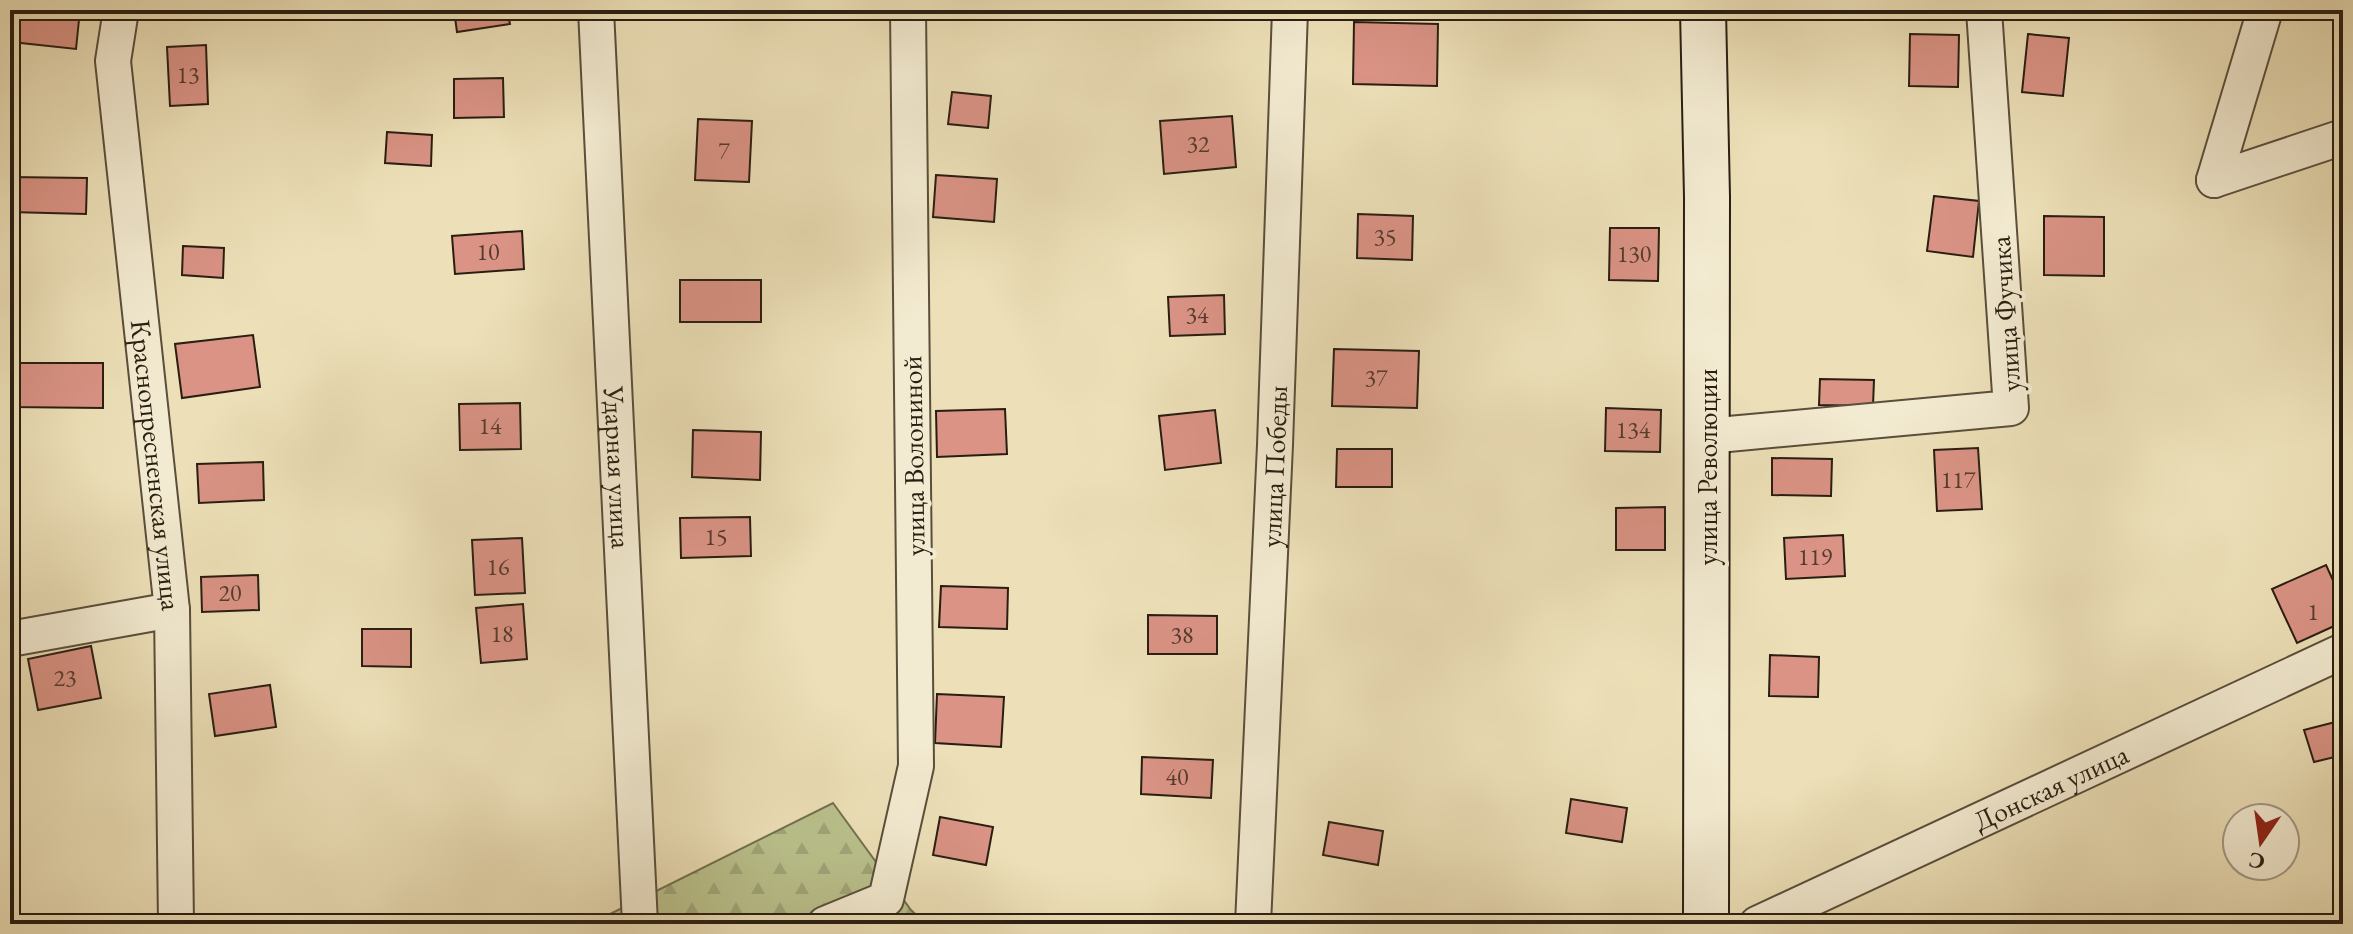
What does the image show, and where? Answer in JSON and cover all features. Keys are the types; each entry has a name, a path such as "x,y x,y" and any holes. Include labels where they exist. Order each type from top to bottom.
{"street":[{"name":"Краснопресненская улица","path":"121,10 113,61 172,610 176,924"},
{"name":"Ударная улица","path":"596,10 640,924"},
{"name":"улица Волониной","path":"825,924 886,899 916,766 908,10"},
{"name":"улица Победы","path":"1253,924 1275,445 1290,10"},
{"name":"улица Революции","path":"1703,10 1707,436 1706,924"},
{"name":"улица Фучика","path":"1707,436 2011,408 1984,10"},
{"path":"2265,10 2214,180 2343,137"},
{"path":"10,639 172,610"},
{"name":"Донская улица","path":"1757,924 2343,651"}],"green space":[{"path":"833,803 911,910 926,924 590,924"}],"building":[{"path":"16,10 80,10 76,49 12,42"},
{"path":"454,10 507,10 510,24 457,32"},
{"path":"1354,22 1438,24 1437,86 1353,84"},
{"path":"1910,34 1959,35 1958,87 1909,86"},
{"path":"2028,34 2069,38 2063,96 2022,92"},
{"path":"206,45 208,104 170,106 167,47"},
{"path":"503,78 504,117 454,118 454,79"},
{"path":"952,92 991,96 988,128 948,124"},
{"path":"1232,116 1236,167 1164,174 1160,121"},
{"path":"698,119 752,121 749,182 695,180"},
{"path":"387,132 432,135 431,166 385,163"},
{"path":"936,175 997,179 994,222 933,217"},
{"path":"10,177 87,178 86,214 10,212"},
{"path":"1934,196 1979,201 1973,257 1927,251"},
{"path":"1358,214 1413,216 1412,260 1357,258"},
{"path":"2044,216 2104,217 2104,276 2044,275"},
{"path":"1610,228 1659,228 1658,281 1609,280"},
{"path":"522,231 524,269 455,274 452,236"},
{"path":"183,246 224,248 223,278 182,275"},
{"path":"680,280 761,280 761,322 680,322"},
{"path":"1224,295 1225,334 1170,336 1168,297"},
{"path":"253,335 260,387 182,398 175,344"},
{"path":"1334,349 1419,351 1417,408 1332,406"},
{"path":"10,363 103,363 103,408 10,407"},
{"path":"1820,379 1874,380 1873,406 1819,405"},
{"path":"520,403 521,449 460,450 459,404"},
{"path":"1606,408 1661,410 1660,452 1605,451"},
{"path":"1005,409 1007,454 937,457 936,411"},
{"path":"1215,410 1221,463 1165,470 1159,416"},
{"path":"693,430 761,432 760,480 692,477"},
{"path":"1978,448 1982,509 1937,511 1934,450"},
{"path":"1337,449 1392,449 1392,487 1336,487"},
{"path":"1772,458 1832,459 1831,496 1772,495"},
{"path":"263,462 264,500 199,503 197,464"},
{"path":"1665,507 1665,550 1616,550 1616,508"},
{"path":"750,517 751,556 681,558 680,518"},
{"path":"1843,535 1845,576 1786,579 1784,538"},
{"path":"522,538 525,593 475,595 472,540"},
{"path":"2326,565 2343,602 2343,622 2297,643 2272,589"},
{"path":"258,575 259,610 202,612 201,577"},
{"path":"941,586 1008,588 1007,629 939,627"},
{"path":"523,604 527,659 481,663 476,608"},
{"path":"1148,615 1217,616 1217,654 1148,654"},
{"path":"362,629 411,629 411,667 362,666"},
{"path":"91,646 101,698 38,710 28,659"},
{"path":"1770,655 1819,657 1818,697 1769,696"},
{"path":"270,685 276,727 215,736 209,694"},
{"path":"937,694 1004,697 1001,747 935,743"},
{"path":"2343,720 2343,755 2314,762 2304,730"},
{"path":"1142,757 1213,760 1211,798 1141,794"},
{"path":"1571,799 1627,808 1622,842 1566,833"},
{"path":"940,817 993,827 986,865 933,855"},
{"path":"1329,822 1383,831 1378,865 1323,855"}]}
